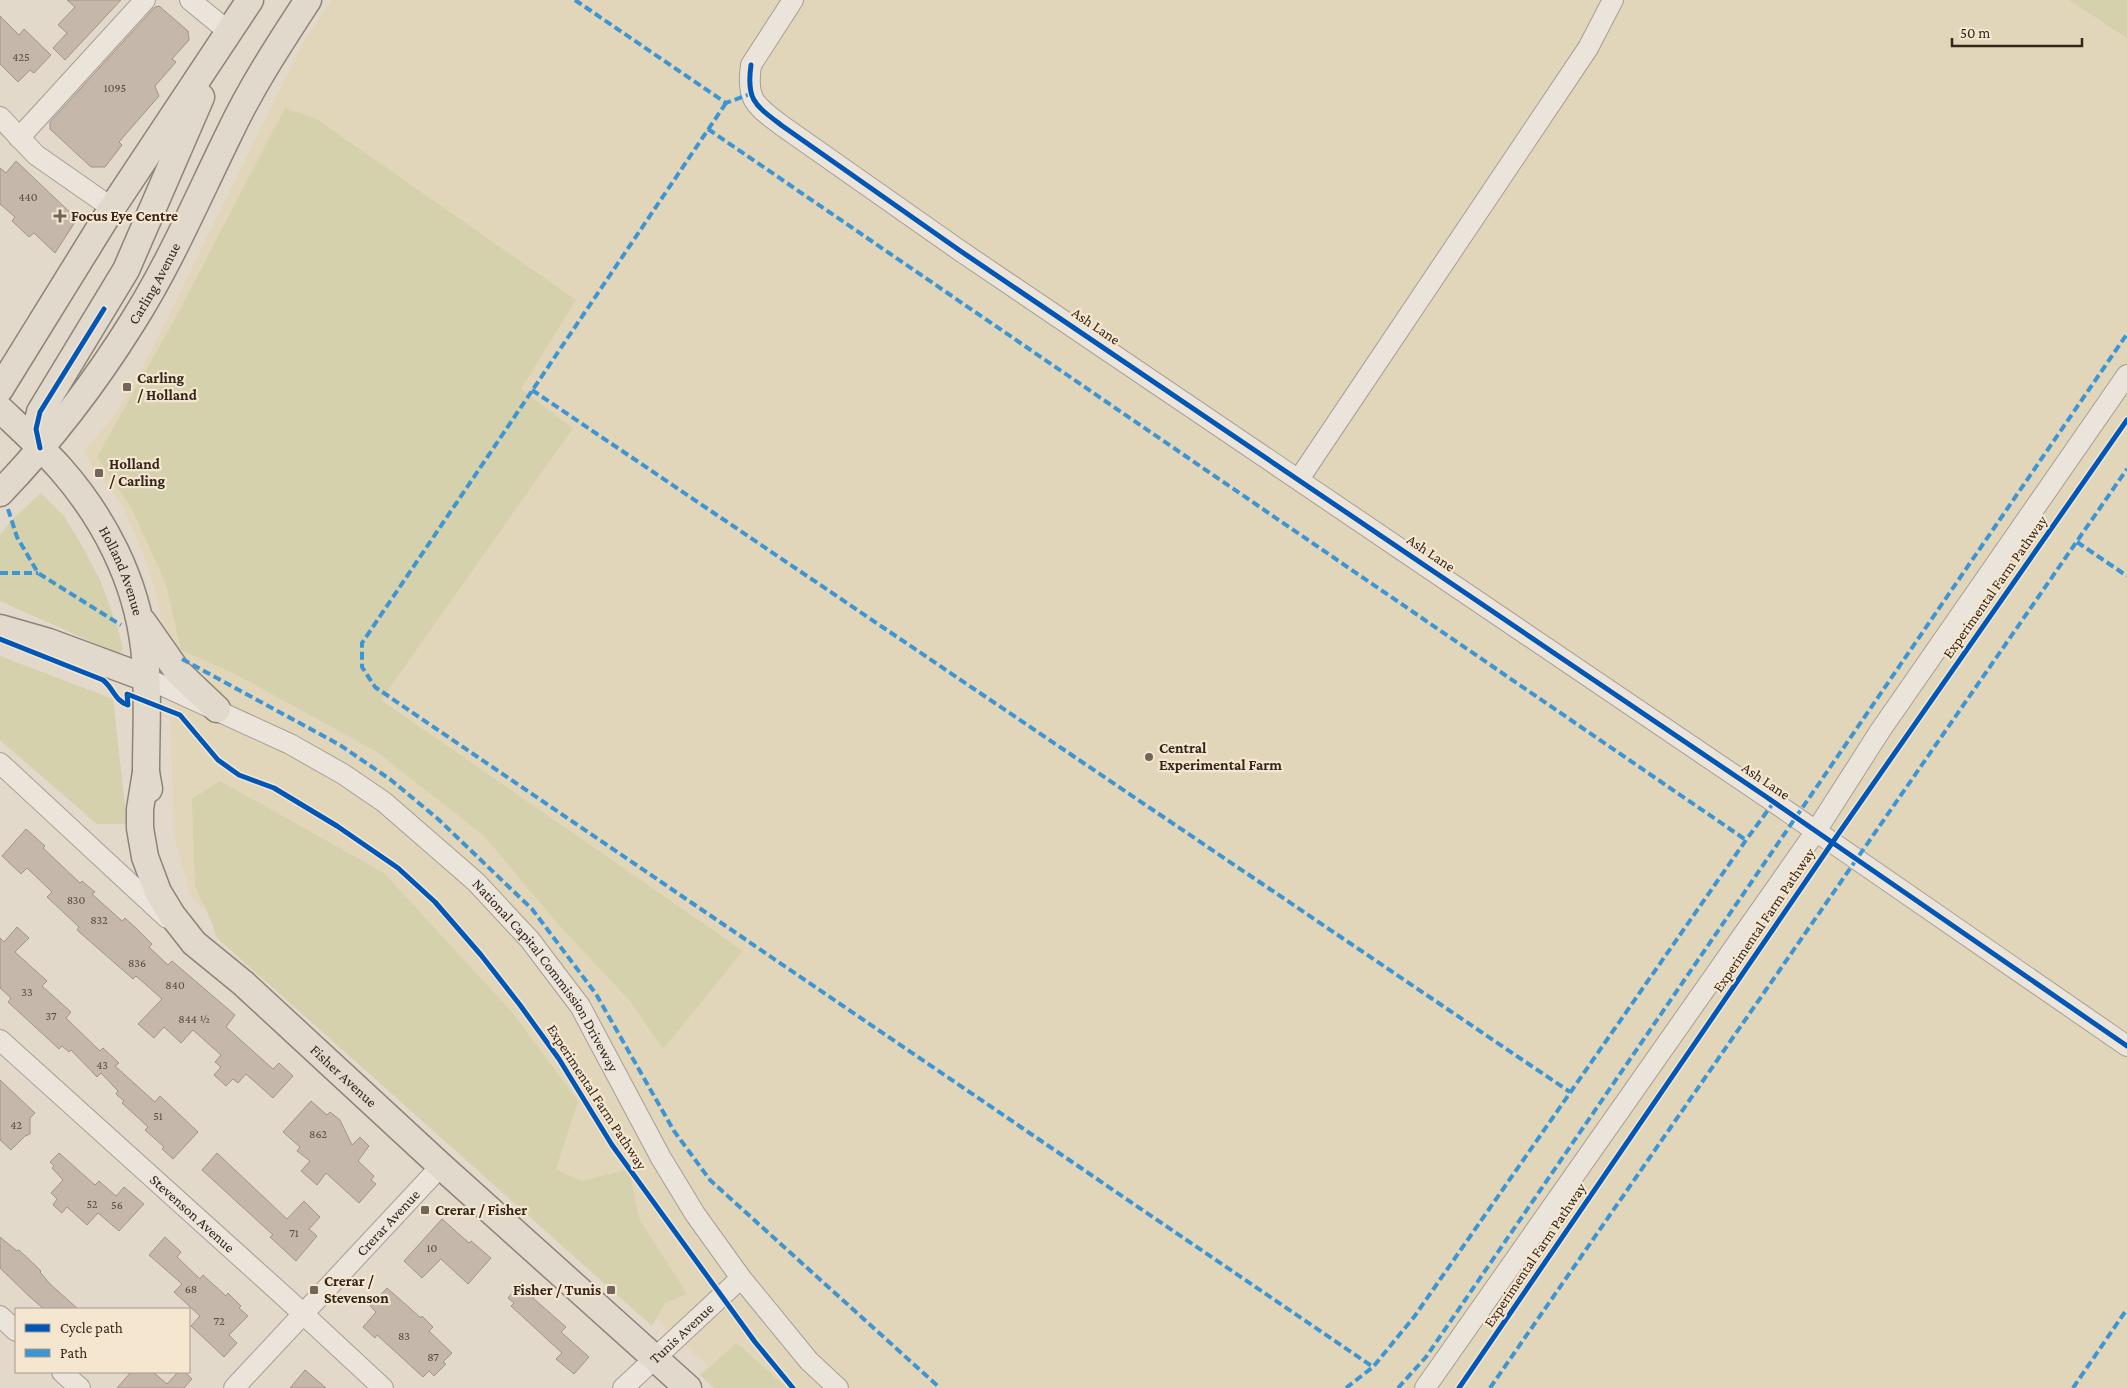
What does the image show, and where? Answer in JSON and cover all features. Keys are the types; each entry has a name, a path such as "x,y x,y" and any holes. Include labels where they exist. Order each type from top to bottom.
{"main road":[{"path":"0,389 112,208 250,0"},
{"name":"Carling Avenue","path":"0,493 80,399 133,322 168,261 237,117 308,0"},
{"path":"40,448 36,430 40,412 126,270 229,32"},
{"name":"Holland Avenue","path":"0,409 77,488 102,526 128,578 144,647 146,678 146,772 140,808 140,828 145,857 153,883 158,892 172,915 194,943"},
{"path":"0,615 49,642"},
{"path":"138,616 178,672 217,709"},
{"path":"0,628 49,642 146,678"},
{"name":"Holland Avenue","path":"146,772 162,851 174,887 199,930 243,983"},
{"name":"Fisher Avenue","path":"194,943 243,983 441,1166 688,1388"}],"street":[{"path":"26,145 145,0"},
{"path":"190,0 229,32"},
{"name":"Ash Lane","path":"793,0 751,65 748,86 750,94 761,109 781,125 960,250 1299,478 2127,1046"},
{"path":"1299,478 1588,48 1613,0"},
{"path":"0,118 26,145 112,208"},
{"path":"1425,1388 1816,831 1880,731 2127,375"},
{"name":"National Capital Commission Driveway","path":"146,678 217,709 298,748 343,774 384,802 476,882 523,933 580,1006 661,1158 695,1214 741,1278 809,1361 838,1388"},
{"name":"Fisher Avenue","path":"0,762 194,943"},
{"name":"Stevenson Avenue","path":"0,1040 303,1313 383,1388"},
{"name":"Crerar Avenue","path":"234,1388 441,1166"},
{"name":"Tunis Avenue","path":"623,1388 741,1278"},
{"path":"0,1316 15,1330"},
{"path":"63,1373 80,1388"}],"shaded area":[{"name":"Central Experimental Farm","path":"331,0 2127,0 2127,1388 732,1388 191,897 174,836 169,677 160,610 148,566 123,507 89,462 84,451 109,422 137,379 305,39"},
{"path":"2069,0 2127,0 2127,38"},
{"path":"285,108 318,120 576,300 521,389 573,428 381,700 743,951 663,1049 630,1001 558,924 484,836 377,752 237,675 181,650 166,584 131,507 97,457 177,315"},
{"path":"41,493 64,516 100,580 117,626 123,649 119,654 0,601 0,535 12,520"},
{"path":"0,656 113,699 127,824 97,824 0,740"},
{"path":"220,781 384,873 511,1011 578,1101 556,1169 582,1181 629,1169 639,1218 687,1294 665,1303 652,1326 216,937 213,925 195,886 192,799"},
{"path":"737,1343 787,1388 714,1388 700,1375"}],"building":[{"path":"67,0 121,0 65,60 53,48 67,33 58,25 75,7"},
{"path":"159,6 188,31 189,40 172,59 176,62 155,86 159,96 119,142 122,145 105,167 91,167 50,129 50,122 155,7"},
{"path":"0,16 19,35 24,29 51,55 34,73 30,70 18,82 0,64"},
{"path":"16,161 77,219 55,253 34,233 29,237 12,221 15,217 0,204 0,168 6,173"},
{"path":"26,829 80,883 82,881 95,892 92,894 122,921 125,918 138,930 152,944 149,947 168,965 172,961 235,1015 226,1027 273,1069 279,1063 293,1076 273,1098 246,1074 238,1083 233,1079 226,1086 214,1075 221,1067 215,1062 221,1055 193,1030 181,1043 164,1027 154,1038 138,1024 162,999 136,976 133,979 77,930 79,927 47,897 52,892 27,868 21,874 2,856"},
{"path":"17,927 29,938 15,952 47,981 42,986 71,1012 66,1018 100,1051 103,1048 119,1063 115,1066 155,1102 160,1096 198,1132 173,1159 162,1149 164,1147 145,1130 148,1127 122,1103 124,1101 116,1094 118,1091 101,1073 97,1077 71,1050 69,1052 62,1046 59,1049 8,1002 11,998 0,988 0,938 4,942"},
{"path":"0,1080 35,1113 30,1118 30,1134 25,1136 11,1150 0,1140"},
{"path":"311,1101 327,1115 330,1112 340,1120 352,1145 360,1137 369,1146 358,1161 374,1176 371,1180 376,1184 359,1203 326,1173 317,1185 301,1171 310,1161 297,1151 300,1147 283,1132"},
{"path":"59,1153 95,1185 99,1181 116,1196 124,1187 144,1204 119,1231 98,1213 87,1225 67,1207 62,1213 53,1205 57,1199 51,1193 63,1180 52,1168 54,1166 50,1162"},
{"path":"217,1153 287,1219 304,1201 320,1217 309,1229 317,1236 296,1261 270,1237 273,1235 202,1170"},
{"path":"442,1219 469,1243 471,1241 491,1258 468,1284 441,1259 422,1278 404,1261"},
{"path":"0,1237 17,1251 19,1250 41,1271 50,1284 77,1308 43,1308 0,1268"},
{"path":"165,1237 181,1252 177,1257 200,1279 203,1275 226,1296 228,1293 241,1306 239,1308 248,1316 229,1335 237,1343 224,1357 191,1326 200,1316 174,1292 182,1284 149,1255"},
{"path":"521,1282 536,1294 533,1298 566,1327 561,1332 589,1357 574,1374 556,1359 562,1353 511,1306 514,1303 508,1298"},
{"path":"387,1288 433,1327 429,1331 452,1353 443,1362 446,1364 434,1376 429,1371 423,1377 377,1335 375,1338 363,1327 376,1312 370,1306"},
{"path":"305,1370 326,1388 290,1388"},
{"path":"130,1373 154,1373 167,1384 177,1373 186,1373 192,1379 184,1388 117,1388"}],"marked path":[{"path":"575,0 726,103 750,94"},
{"path":"726,103 362,643 362,667 375,687 1373,1367"},
{"path":"708,129 1746,840"},
{"path":"1398,1388 1426,1357 2127,334"},
{"path":"532,390 1570,1092"},
{"path":"1490,1388 2127,469"},
{"path":"8,509 17,537 38,573 121,625"},
{"path":"2077,542 2127,576"},
{"path":"0,573 38,573"},
{"path":"182,659 340,745 391,780 438,819 532,909 596,994 674,1131 710,1180 940,1388"},
{"path":"1346,1388 1373,1367 1414,1317 1774,802"},
{"path":"2073,1388 2127,1309"}],"cycle path":[{"path":"751,65 750,86 754,101 781,125 959,250 1765,796 2127,1046"},
{"path":"40,448 36,429 40,412 104,309"},
{"name":"Experimental Farm Pathway","path":"1459,1388 1832,843 2127,420"},
{"name":"Experimental Farm Pathway","path":"0,639 103,680 117,698 128,705 127,694 180,715 218,760 239,775 274,788 337,826 398,868 435,902 481,955 520,1005 559,1059 612,1145 755,1342 793,1388"}],"place":[{"name":"Focus Eye Centre","path":"60,216"},
{"name":"Carling / Holland","path":"127,387"},
{"name":"Holland / Carling","path":"99,473"},
{"name":"Central Experimental Farm","path":"1149,757"},
{"name":"Crerar / Fisher","path":"425,1210"},
{"name":"Crerar / Stevenson","path":"314,1290"},
{"name":"Fisher / Tunis","path":"611,1290"}]}
